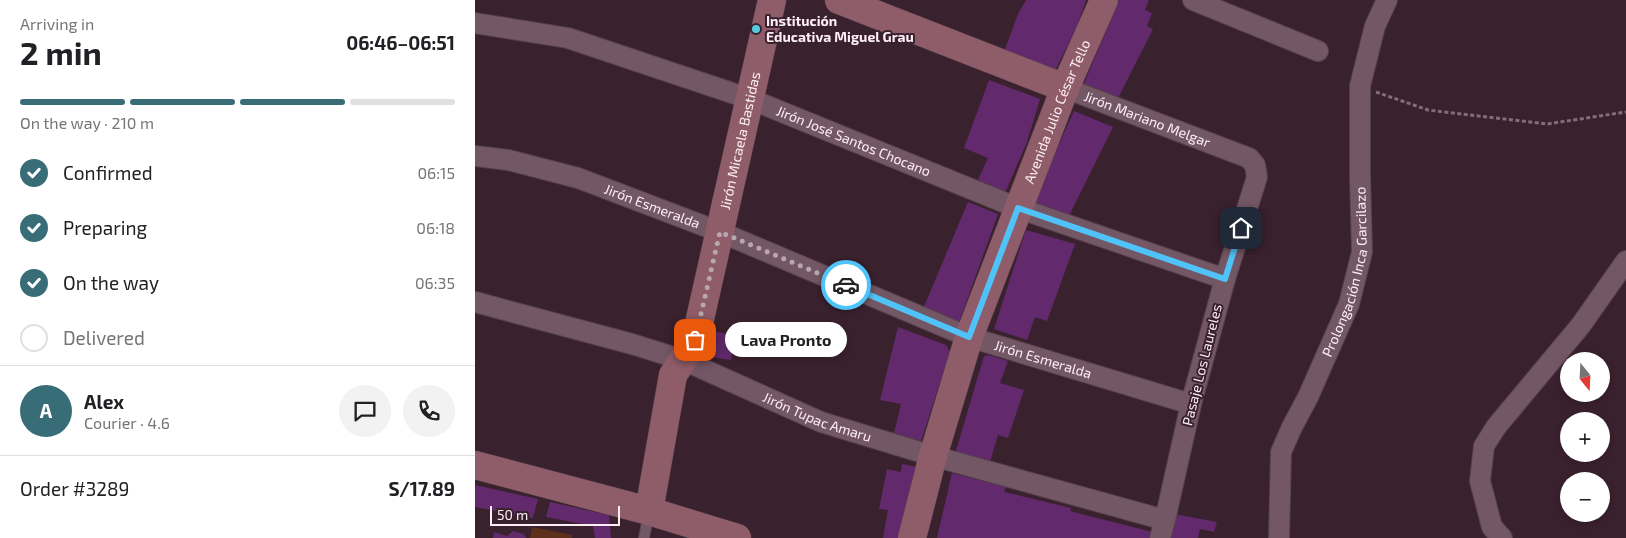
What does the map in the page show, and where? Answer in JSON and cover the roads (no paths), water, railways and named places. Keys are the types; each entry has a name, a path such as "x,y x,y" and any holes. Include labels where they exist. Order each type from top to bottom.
{"street":[{"name":"Jirón Micaela Bastidas","path":"649,511 673,375 695,340 772,0"},
{"name":"Jirón Mariano Melgar","path":"839,0 1249,158 1255,165"},
{"name":"Avenida Julio César Tello","path":"913,538 933,456 969,337 1065,88 1104,0"},
{"path":"1193,0 1318,50"},
{"name":"Prolongación Inca Garcilazo","path":"1279,538 1281,452 1308,397 1349,304 1362,252 1360,86 1375,26 1387,0"},
{"name":"Jirón José Santos Chocano","path":"475,23 568,38 750,99 1018,208 1225,279"},
{"name":"Jirón Esmeralda","path":"475,156 508,160 578,178 720,232 969,337 1191,404"},
{"name":"Pasaje Los Laureles","path":"1163,529 1191,404 1225,279 1257,177 1255,165"},
{"path":"1502,538 1492,527 1479,481 1484,446 1496,427 1581,325 1626,261"},
{"name":"Jirón Tupac Amaru","path":"475,302 632,344 683,360 821,422 1163,529"},
{"path":"475,465 649,511 737,538"}],"lane":[{"path":"644,538 649,511"}],"place":[{"name":"Institución Educativa Miguel Grau","path":"756,29"},
{"name":"Lava Pronto","path":"695,340"}]}
